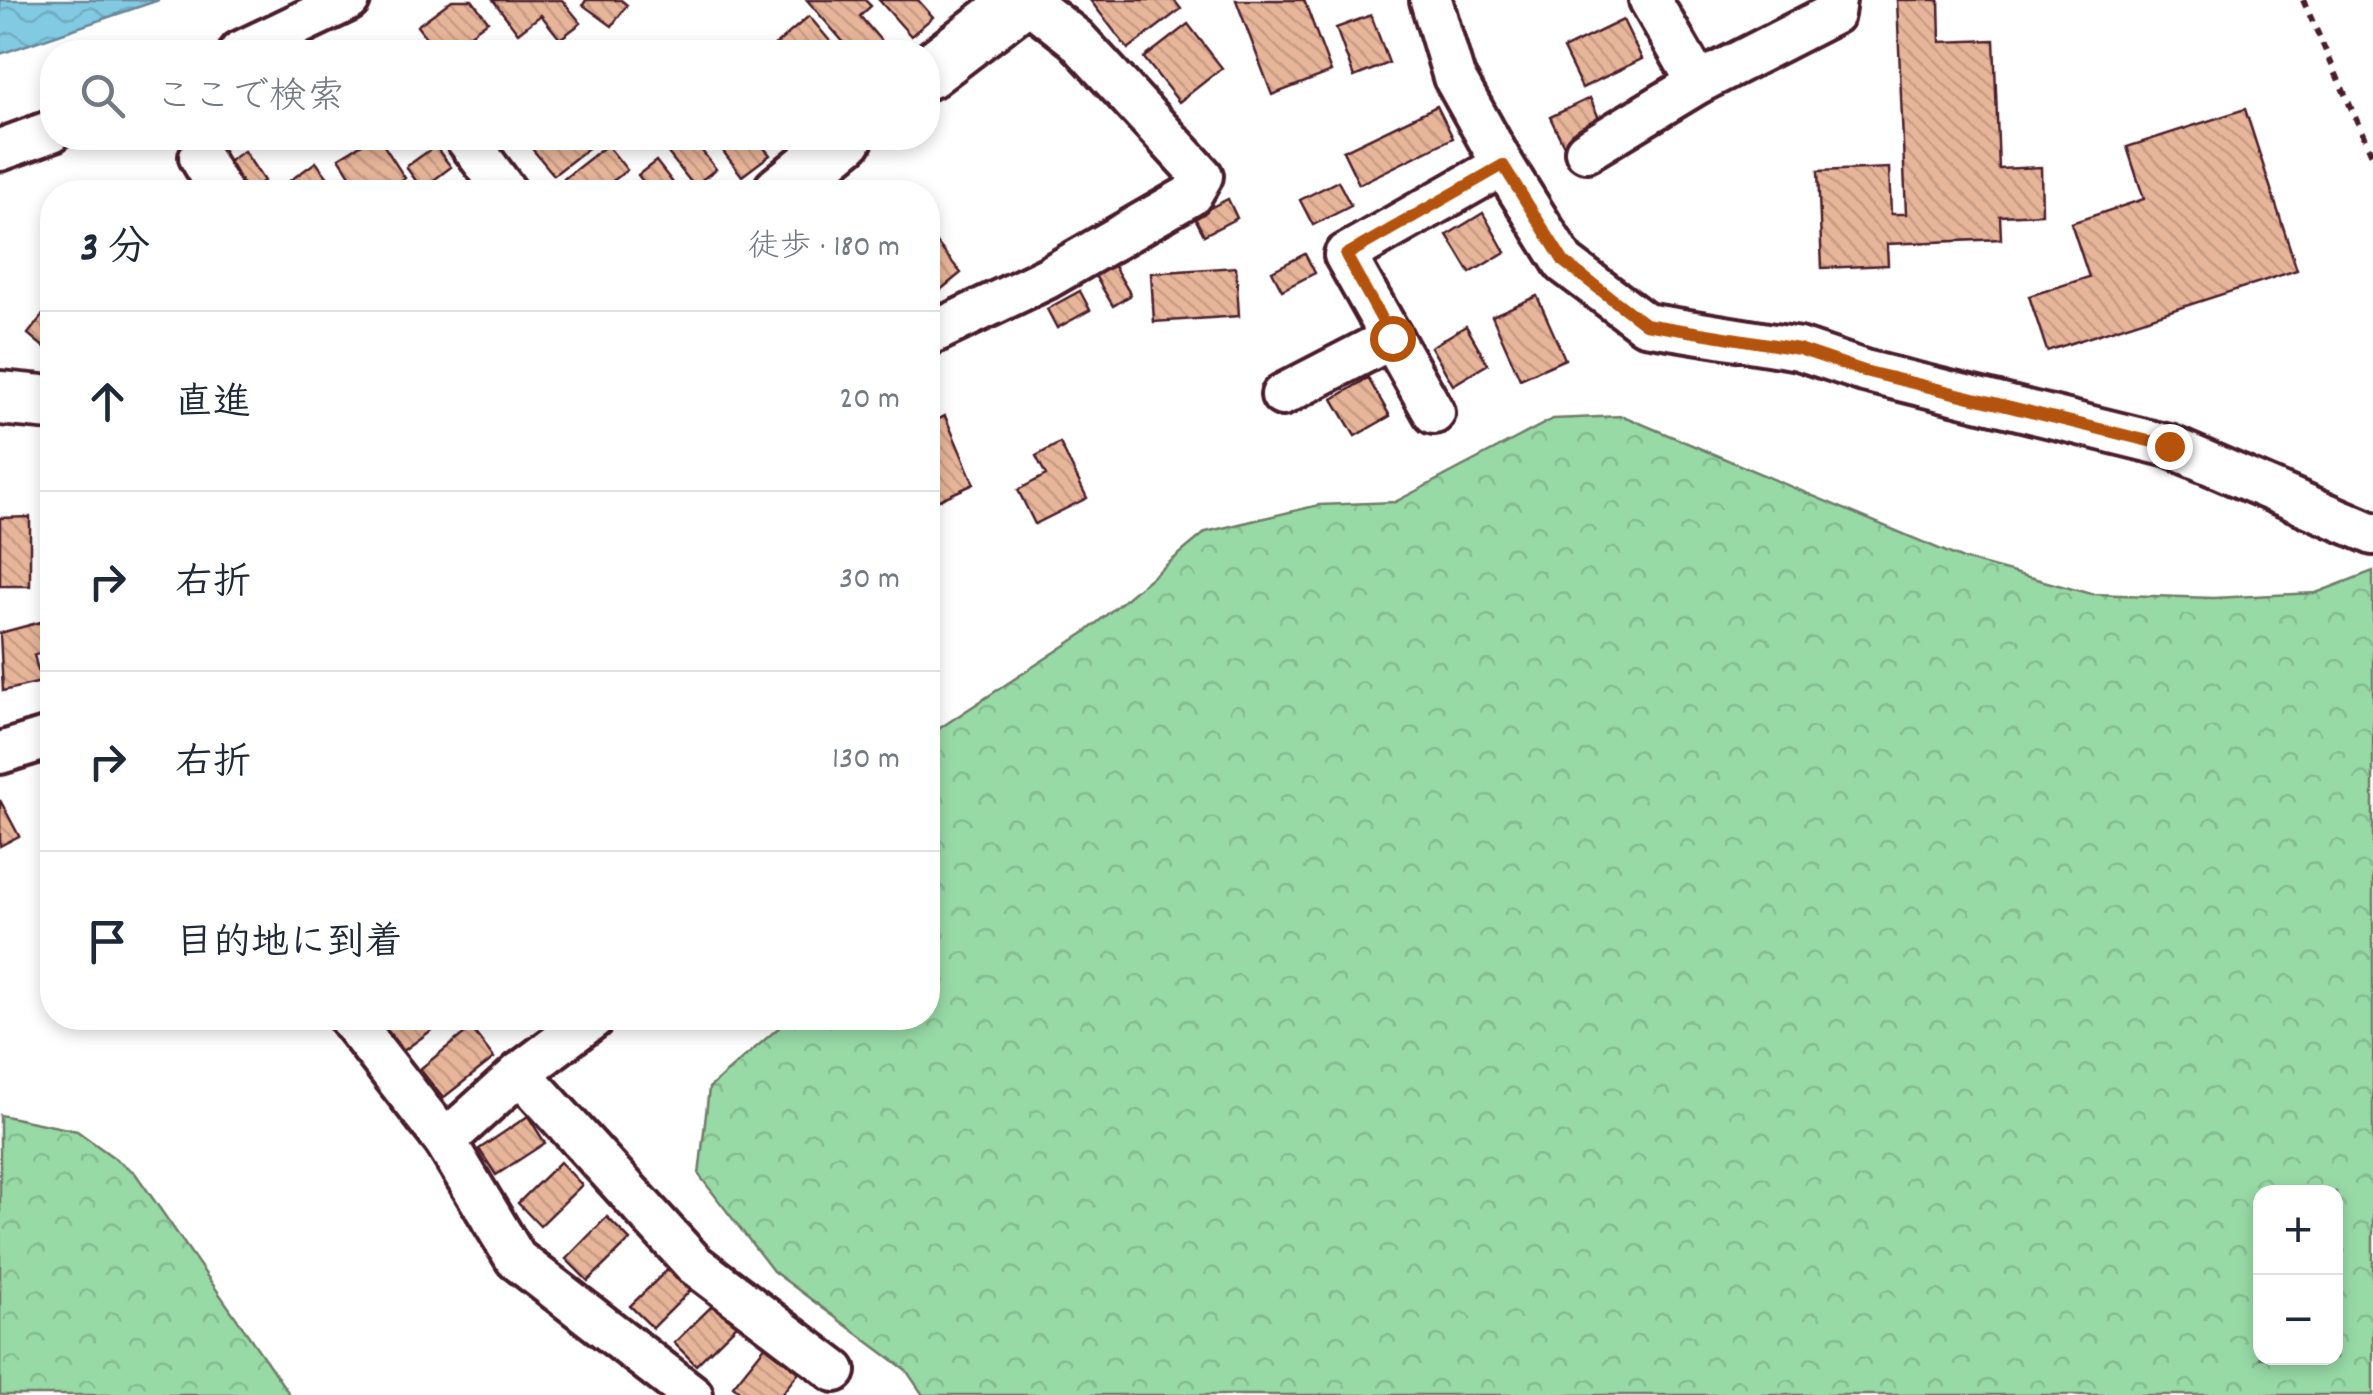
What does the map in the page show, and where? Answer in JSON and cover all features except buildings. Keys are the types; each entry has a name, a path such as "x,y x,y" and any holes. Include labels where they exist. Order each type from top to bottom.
{"main road":[{"path":"940,63 1024,0"},
{"path":"795,180 831,150"},
{"path":"0,398 40,402"}],"street":[{"path":"265,40 350,0"},
{"path":"940,329 1079,260 1190,195 1202,176 1076,39 1024,0"},
{"path":"1431,0 1454,77 1564,262 1645,324 1799,349 1864,371 2169,446 2373,534"},
{"path":"1650,0 1698,83"},
{"path":"1586,151 1698,83 1833,14 1835,0"},
{"path":"0,150 40,135"},
{"path":"475,150 497,180"},
{"path":"200,157 214,180"},
{"path":"1434,413 1346,255 1503,165"},
{"path":"1282,395 1392,338"},
{"path":"0,753 40,743"},
{"path":"358,1030 445,1141 516,1259 692,1395"},
{"path":"445,1141 520,1073 577,1030"},
{"path":"520,1073 694,1264 835,1371"}],"path":[{"path":"2304,0 2373,157"}],"green space":[{"path":"1623,416 1963,559 2091,594 2213,598 2316,593 2373,571 2373,1395 923,1395 906,1370 773,1271 699,1175 709,1088 776,1030 940,1030 940,728 1087,631 1206,532 1319,505 1395,502 1553,419"},
{"path":"0,1115 77,1131 135,1173 290,1395 0,1395"}],"water":[{"path":"0,0 159,0 40,40 0,54"}],"route":[{"path":"1392,338 1346,255 1503,165 1564,262 1645,324 1799,349 1864,371 2169,446"}]}
